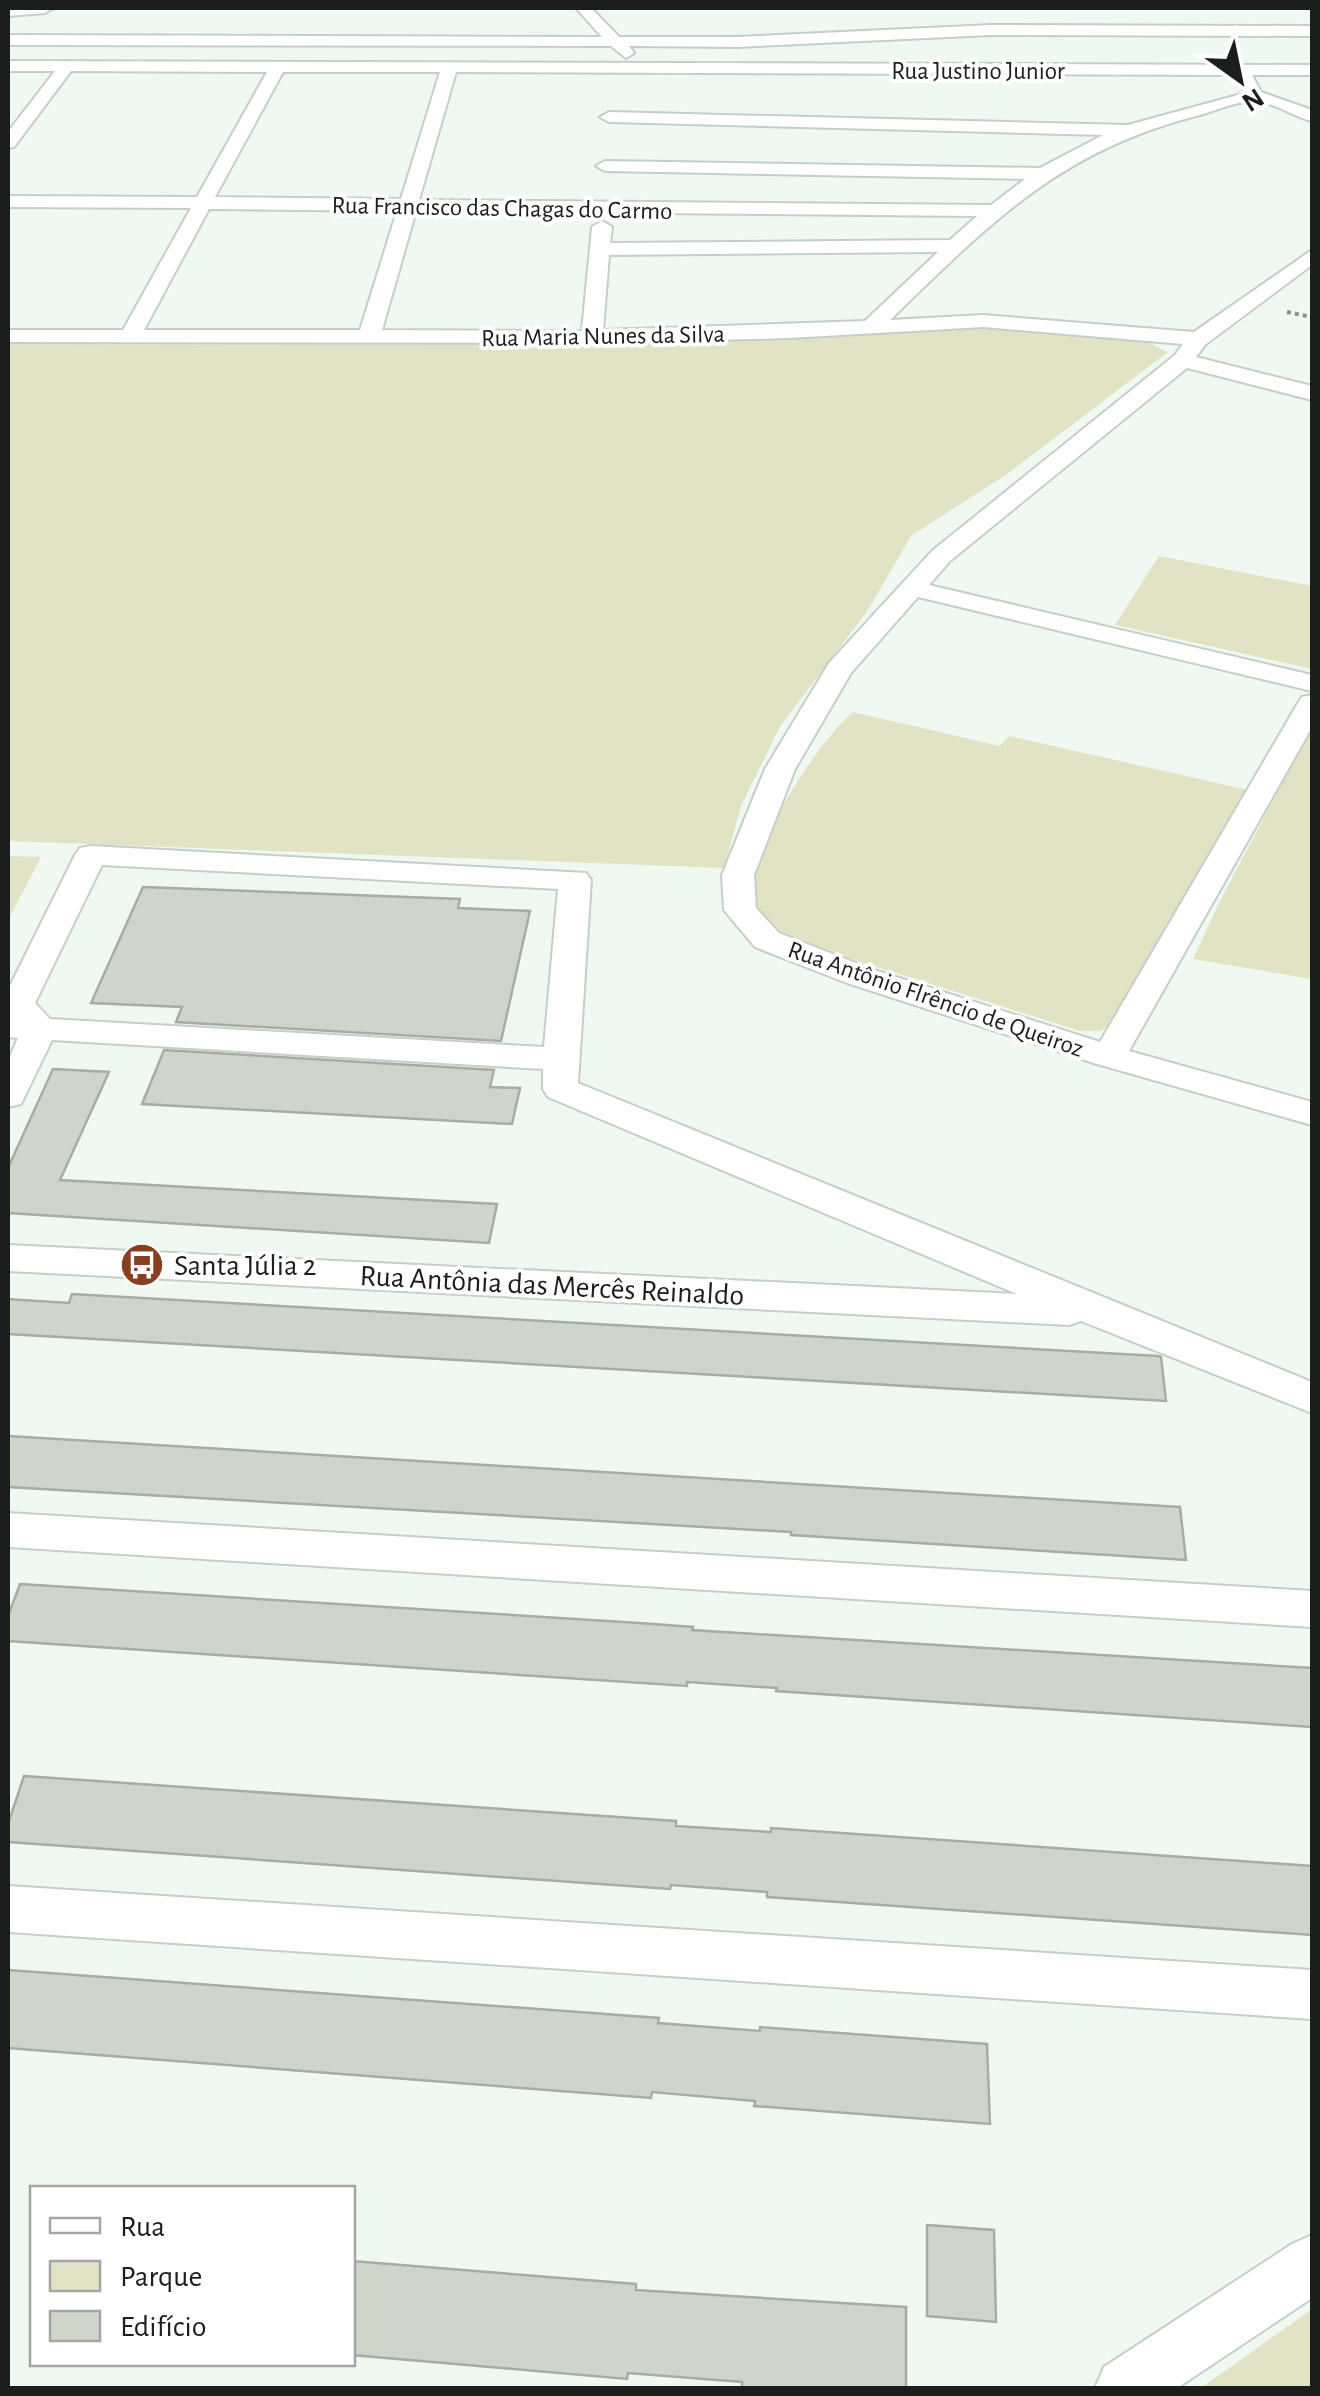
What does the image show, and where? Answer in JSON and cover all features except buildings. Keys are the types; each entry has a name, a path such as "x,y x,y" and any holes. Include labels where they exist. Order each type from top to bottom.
{"street":[{"path":"8,11 45,8"},
{"path":"583,8 643,70"},
{"path":"8,40 796,41 991,30 1312,31"},
{"path":"8,66 449,69 609,117 1046,174"},
{"path":"8,144 66,67"},
{"path":"130,336 276,68"},
{"path":"369,337 449,69"},
{"name":"Rua Justino Junior","path":"609,117 643,70 1312,70"},
{"path":"1240,70 1255,95"},
{"path":"871,327 997,211 1046,174 1130,130 1255,95 1312,116"},
{"path":"609,117 1130,130"},
{"path":"592,337 609,117"},
{"name":"Rua Francisco das Chagas do Carmo","path":"8,201 997,211"},
{"path":"600,249 957,246"},
{"name":"Rua Antônio Flrêncio de Queiroz","path":"1312,256 941,556 911,588 839,669 780,769 738,875 740,910 767,940 859,976 1109,1056 1312,1114"},
{"name":"Rua Maria Nunes da Silva","path":"8,336 592,337 1024,322 1191,350 1312,394"},
{"path":"911,588 1312,683"},
{"path":"1109,1056 1312,703"},
{"path":"8,1096 19,1016 91,855 576,880 560,1058 561,1089 1312,1398"},
{"path":"19,1016 560,1058"},
{"name":"Rua Antônia das Mercês Reinaldo","path":"8,1258 1096,1312"},
{"path":"8,1530 1312,1609"},
{"path":"8,1909 1312,1995"},
{"path":"1125,2388 1312,2264"}],"green space":[{"path":"1006,325 1144,340 1168,352 1007,474 911,536 866,613 781,725 741,806 724,868 8,841 8,341 632,339"},
{"path":"1159,556 1312,586 1312,669 1115,625"},
{"path":"853,712 1000,746 1009,736 1248,790 1101,1031 1080,1031 788,939 761,919 753,901 754,880 772,828 803,772"},
{"path":"1312,727 1312,979 1193,959 1221,899"},
{"path":"8,856 41,857 8,920"},
{"path":"1312,2309 1312,2388 1201,2388"}],"place":[{"name":"Santa Júlia 2","path":"142,1265"}]}
